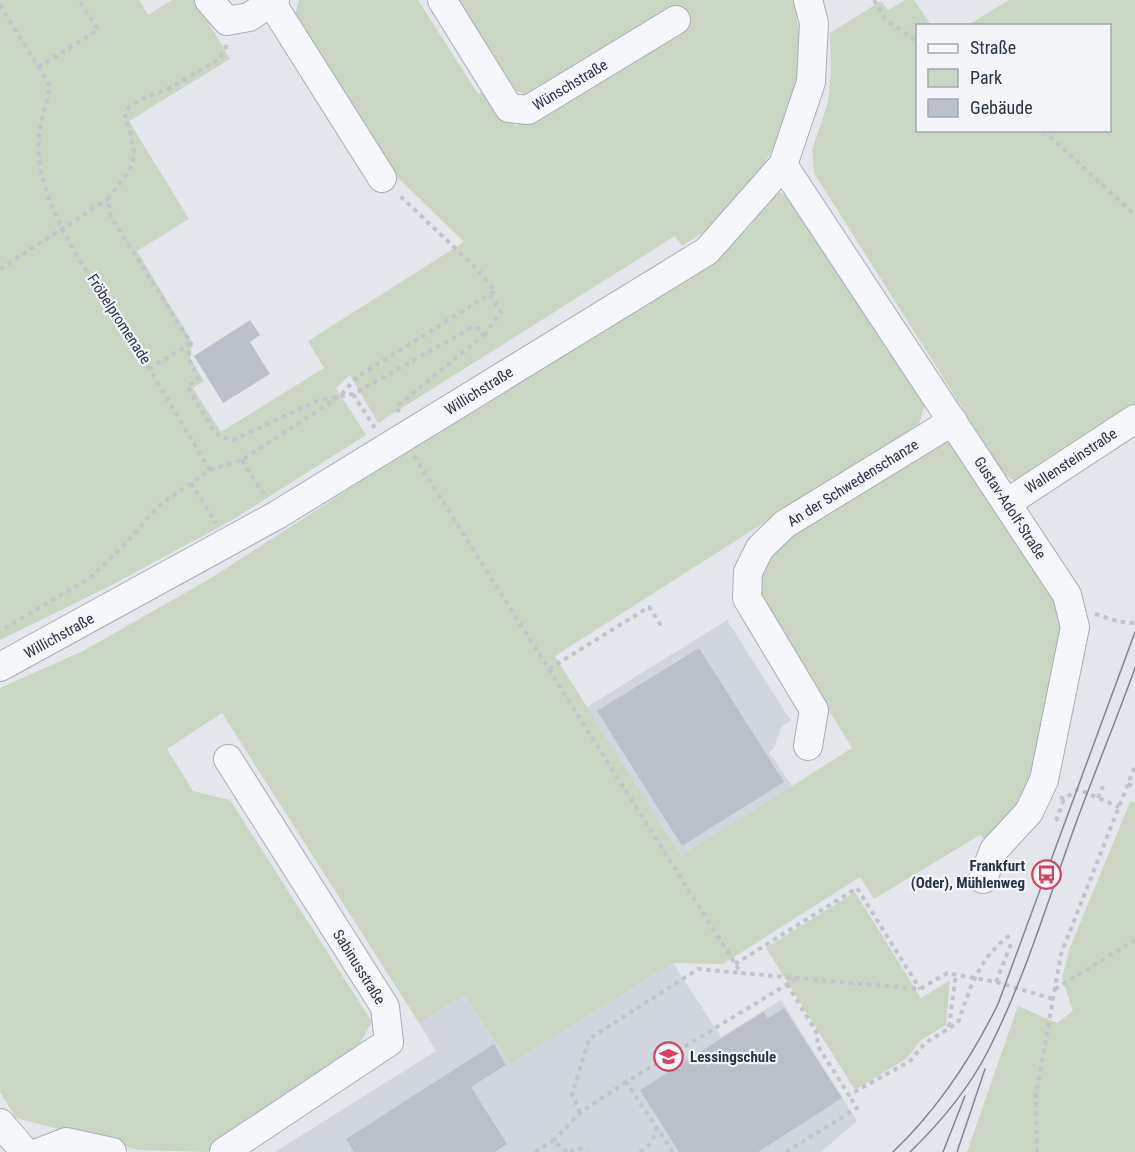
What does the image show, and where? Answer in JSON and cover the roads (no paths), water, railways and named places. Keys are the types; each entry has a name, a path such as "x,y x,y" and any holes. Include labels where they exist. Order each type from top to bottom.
{"street":[{"path":"208,0 227,21 249,17 273,1 382,178"},
{"name":"Wünschstraße","path":"442,0 509,108 528,110 676,20"},
{"name":"Willichstraße","path":"0,667 277,515 394,428 707,251 783,165 811,82 814,23 808,0"},
{"name":"Gustav-Adolf-Straße","path":"783,165 1067,595 1075,627 1044,780 1052,794 1029,812 994,850 983,879"},
{"name":"Wallensteinstraße","path":"1007,503 1135,419"},
{"name":"An der Schwedenschanze","path":"808,746 814,710 747,598 748,572 760,549 785,524 953,421"},
{"name":"Sabinusstraße","path":"224,1152 389,1042 385,1007 228,759"},
{"path":"0,1123 25,1152"},
{"path":"40,1152 66,1142 112,1152"}],"tram line":[{"path":"893,1152 939,1101 965,1064 998,1004 1135,632"},
{"path":"910,1152 963,1092 1001,1025 1135,668"},
{"path":"957,1152 985,1069"},
{"path":"943,1152 965,1096"}],"place":[{"name":"Frankfurt (Oder), Mühlenweg","path":"1046,875"},
{"name":"Lessingschule","path":"669,1057"}]}
